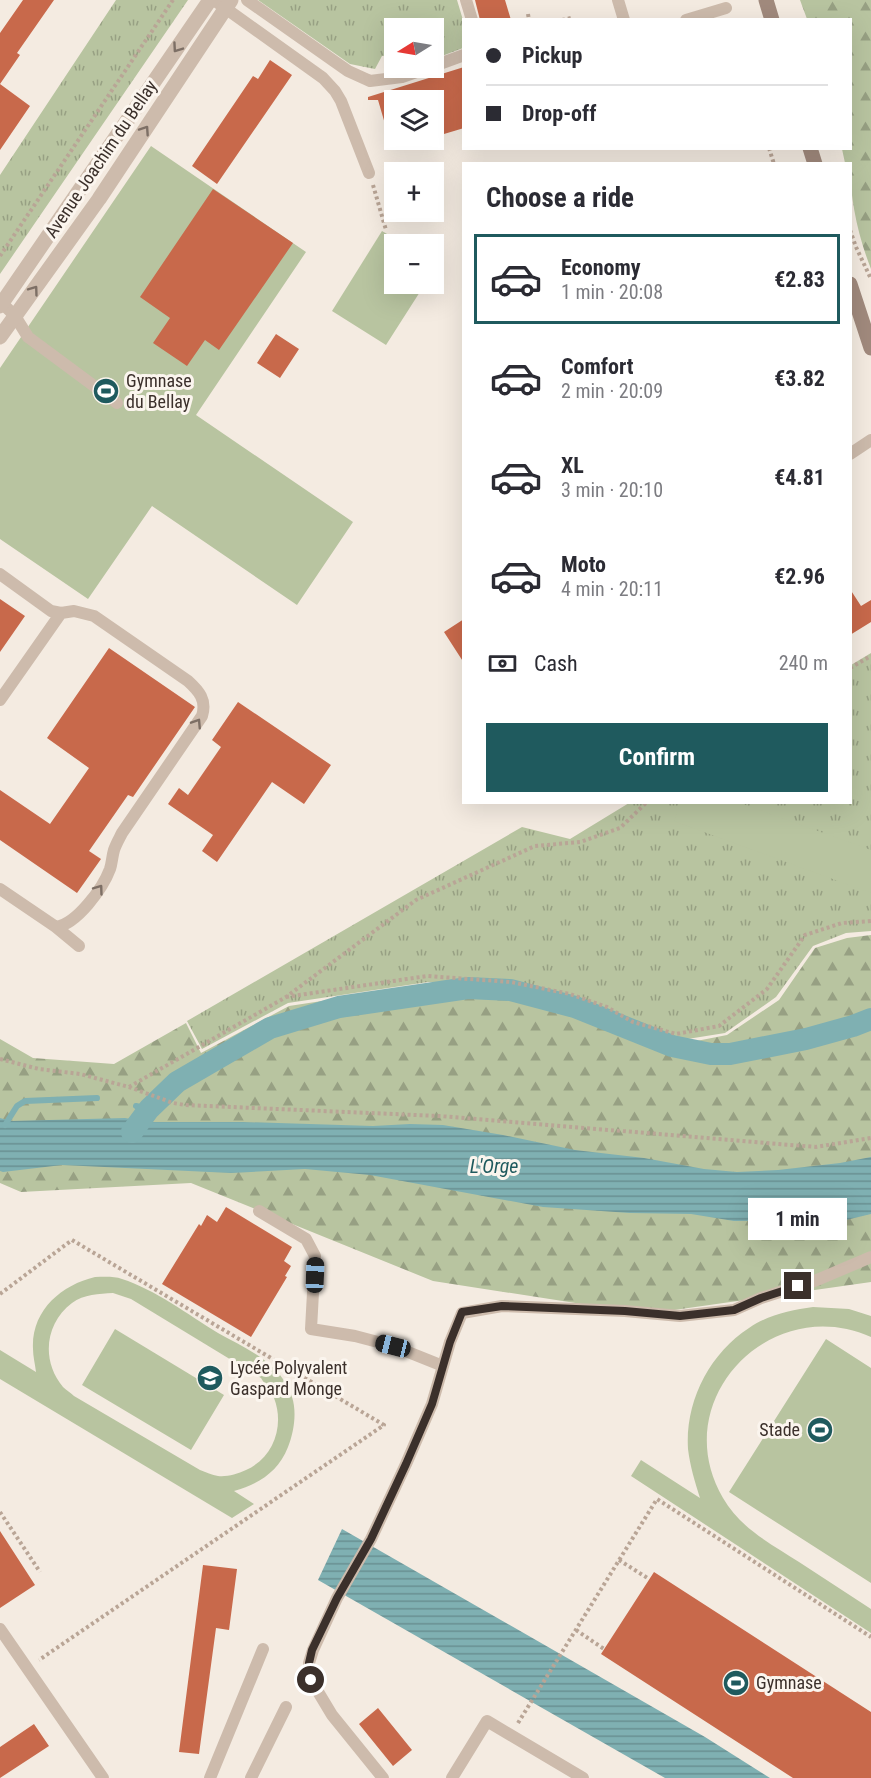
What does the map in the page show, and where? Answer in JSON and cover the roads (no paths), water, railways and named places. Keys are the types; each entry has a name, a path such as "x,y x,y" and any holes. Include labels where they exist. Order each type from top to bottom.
{"main road":[{"path":"766,0 771,18"},
{"path":"852,290 871,348"}],"street":[{"name":"Avenue Joachim du Bellay","path":"1,305 220,2"},
{"name":"Avenue Joachim du Bellay","path":"0,337 99,199 220,2"}],"lane":[{"path":"247,0 348,71 370,81 389,78"},
{"path":"466,0 471,18"},
{"path":"618,0 623,18"},
{"path":"220,2 323,78 335,90 369,173"},
{"path":"693,18 726,8"},
{"path":"444,62 462,56"},
{"path":"1,305 15,316 28,337 117,403"},
{"path":"852,453 871,440"},
{"path":"0,574 51,611 61,613 74,611 94,616 188,681 200,693 205,704 202,716 122,833 115,846 111,866 99,889 69,922 64,926 56,927"},
{"path":"0,700 61,613"},
{"path":"0,889 56,927 79,946"},
{"path":"259,1211 306,1239 315,1257 311,1329 355,1336 393,1346 443,1366"},
{"path":"383,1778 332,1715 311,1680 309,1663 312,1650 337,1598 371,1539 406,1464 432,1404 462,1312 502,1306 625,1311 680,1316 734,1310 761,1298 817,1280 871,1257"},
{"path":"0,1629 103,1778"},
{"path":"210,1778 262,1649"},
{"path":"251,1778 286,1707"},
{"path":"452,1778 487,1721 583,1778"}],"water":[{"name":"L'Orge","path":"0,1118 11,1121 125,1118 148,1122 443,1125 575,1150 737,1172 778,1170 871,1157 871,1214 846,1220 734,1221 691,1214 630,1213 543,1207 370,1175 305,1169 231,1173 62,1165 3,1172 0,1171"},
{"path":"342,1529 705,1737 770,1778 665,1778 318,1580"}],"waterway":[{"path":"132,1132 149,1109 177,1082 270,1028 339,1007 468,988 510,990 575,1007 672,1046 711,1054 730,1054 806,1039 871,1019"},
{"path":"5,1125 17,1106 25,1101 97,1098"},
{"path":"136,1106 149,1109"}],"place":[{"name":"Gymnase du Bellay","path":"106,391"},
{"name":"Lycée Polyvalent Gaspard Monge","path":"210,1378"},
{"name":"Stade","path":"820,1430"},
{"name":"Gymnase","path":"736,1683"}]}
